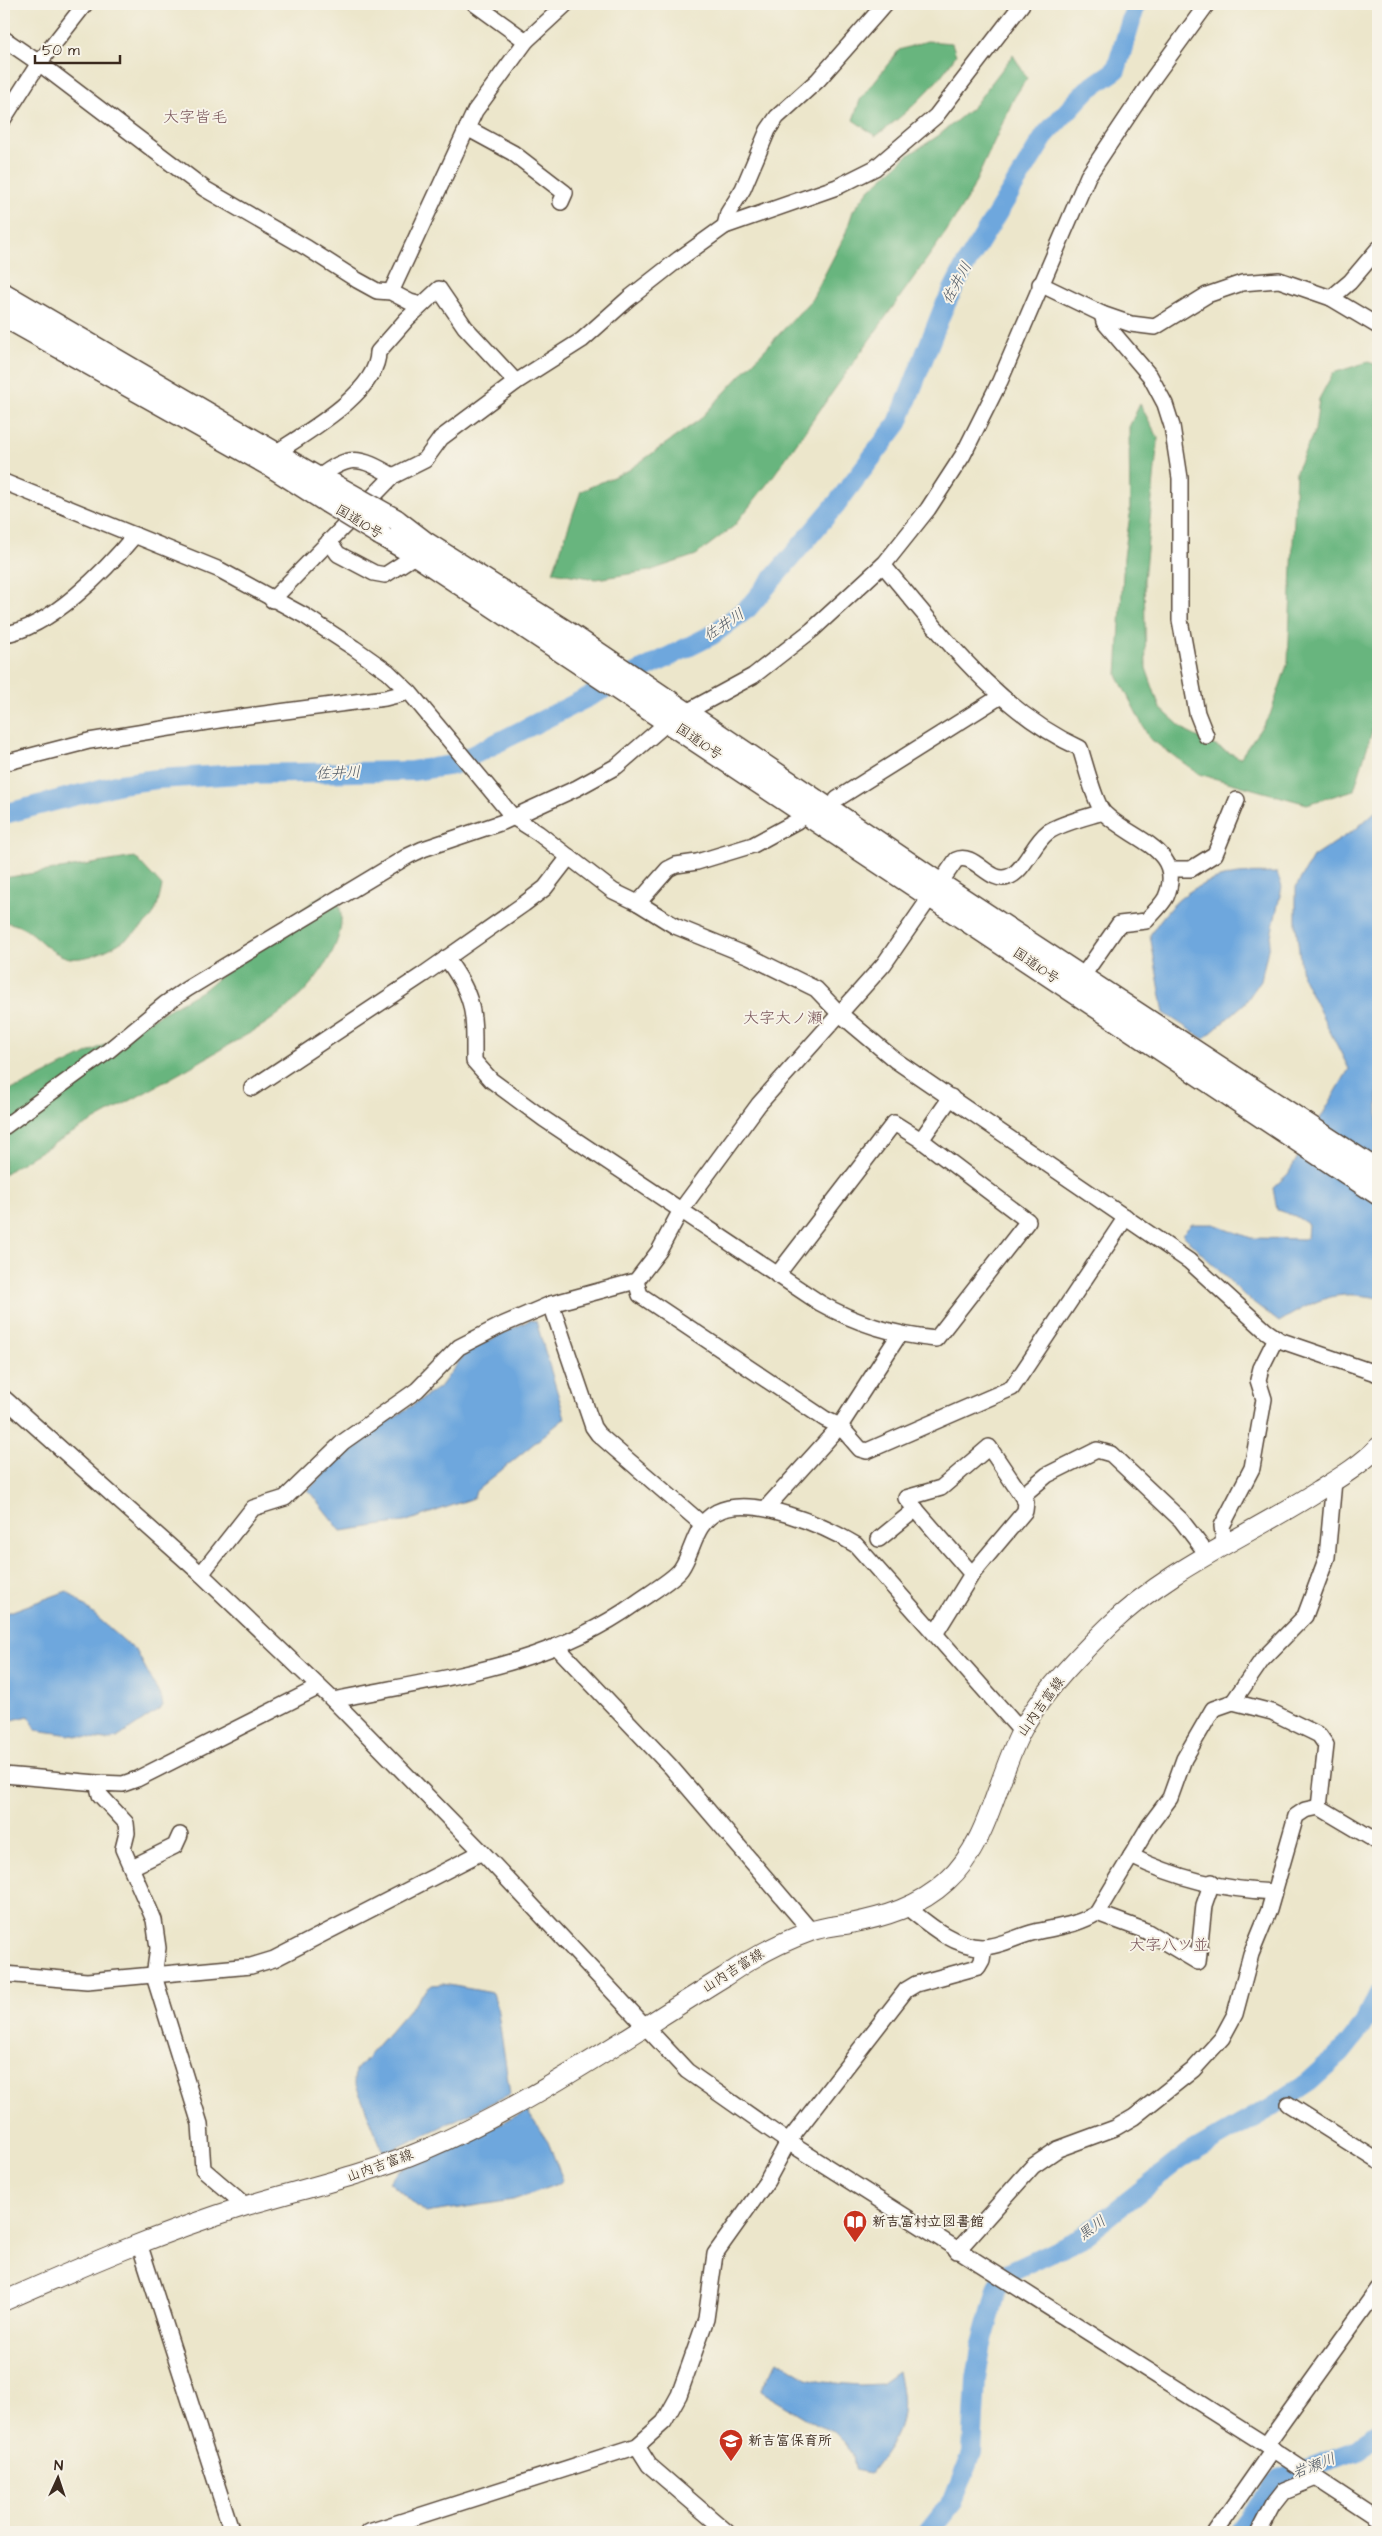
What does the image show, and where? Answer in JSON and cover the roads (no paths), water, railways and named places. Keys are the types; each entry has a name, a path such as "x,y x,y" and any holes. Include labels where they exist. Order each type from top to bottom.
{"highway":[{"name":"国道10号","path":"4,294 277,452 326,488 381,535 564,642"},
{"name":"国道10号","path":"4,316 269,465 326,488 396,520 663,712 934,891 1082,977 1302,1131 1378,1194"},
{"name":"国道10号","path":"663,712 687,712 934,891 984,931 1302,1131 1378,1171"}],"main road":[{"name":"山内吉富線","path":"4,2301 138,2243 246,2206 341,2180 424,2150 507,2110 756,1954 811,1931 880,1918 908,1908 948,1881 969,1855 986,1820 1021,1731 1047,1695 1109,1626 1152,1590 1207,1554 1334,1481 1368,1458 1378,1447"}],"street":[{"path":"4,118 39,63 85,4"},
{"path":"475,4 526,41"},
{"path":"391,292 467,128 490,88 526,41 566,4"},
{"path":"725,226 728,213 743,189 768,130 776,117 818,80 885,4"},
{"path":"272,600 393,476 425,460 441,438 516,382 582,340 650,281 725,226 837,187 875,168 936,116 1022,4"},
{"path":"687,712 753,676 824,619 882,565 914,528 963,455 1000,381 1040,284 1088,176 1154,77 1207,4"},
{"path":"4,39 39,63 205,189 307,248 357,280 378,290 391,292 410,302 421,304"},
{"path":"467,128 513,153 564,193 561,202"},
{"path":"1332,298 1350,282 1378,248"},
{"path":"1040,284 1102,314 1131,324 1155,327 1208,295 1242,284 1279,280 1332,298 1378,326"},
{"path":"277,452 334,414 362,388 378,362 378,352 421,304 439,289 460,320 516,382"},
{"path":"1102,314 1104,322 1150,376 1165,404 1172,426 1180,478 1180,620 1197,713 1206,736"},
{"path":"326,488 335,465 350,459 380,468 393,476"},
{"path":"4,482 220,570 272,600 305,616 388,672 414,698 509,812 613,891 638,903 675,926 749,956 816,989 839,1013 895,1060 1189,1261 1276,1338 1378,1374"},
{"path":"4,634 18,631 37,623 77,594 135,535"},
{"path":"328,542 338,554 374,573 385,575 416,555"},
{"path":"882,565 942,635 1001,696 1057,738 1080,748 1103,812 1126,831 1162,854 1170,869 1165,898 1146,921 1119,924 1082,977"},
{"path":"837,799 1001,696"},
{"path":"4,763 88,741 225,719 385,698 414,698"},
{"path":"4,1127 108,1051 165,1004 257,946 408,856 423,848 484,830 509,812 617,766 663,712"},
{"path":"1170,869 1191,869 1215,854 1237,800"},
{"path":"201,1574 252,1508 285,1498 343,1442 417,1390 459,1347 502,1325 551,1304 636,1281 659,1250 681,1210 759,1104 884,964 934,891 960,858 968,860 997,878 1007,878 1017,872 1035,844 1049,831 1103,812"},
{"path":"638,903 668,869 676,865 697,862 753,845 797,821"},
{"path":"252,1088 446,958 544,888 568,856"},
{"path":"446,958 461,980 471,1002 474,1061 480,1070 544,1119 777,1276 828,1308 899,1335 936,1339 1028,1220 921,1140 894,1123 777,1276"},
{"path":"921,1140 951,1097"},
{"path":"636,1281 640,1295 825,1419 840,1426 860,1449 866,1451 1012,1388 1126,1217"},
{"path":"551,1304 593,1427 598,1434 702,1524"},
{"path":"766,1508 840,1426 899,1335"},
{"path":"1224,1544 1222,1526 1252,1468 1264,1399 1258,1380 1261,1368 1276,1338"},
{"path":"4,1398 201,1574 333,1700 482,1852 687,2071 788,2142 1378,2518"},
{"path":"935,1634 972,1574 1025,1511 1026,1502 989,1447 941,1488 906,1498 972,1574"},
{"path":"1022,1496 1047,1475 1097,1450 1111,1454 1181,1520 1207,1554"},
{"path":"1233,1702 1262,1660 1305,1616 1327,1557 1334,1481"},
{"path":"333,1700 492,1668 556,1647 597,1629 681,1569 702,1524 717,1512 737,1508 766,1508 836,1532 856,1545 1021,1731"},
{"path":"880,1539 916,1509"},
{"path":"556,1647 670,1766 811,1931"},
{"path":"4,1776 123,1784 137,1779 319,1687"},
{"path":"908,1908 946,1936 967,1944 984,1947 1031,1933 1083,1922 1097,1913 1149,1826 1170,1798 1184,1759 1213,1709 1233,1702 1272,1712 1319,1735 1326,1745 1319,1808"},
{"path":"97,1783 100,1795 126,1823 123,1849 154,1920 158,1948 154,1976 200,2124 203,2169 246,2206"},
{"path":"957,2251 1033,2166 1058,2149 1115,2128 1134,2117 1205,2059 1222,2038 1235,2014 1251,1954 1275,1892 1296,1816 1305,1810 1319,1808 1378,1842"},
{"path":"132,1868 175,1846 180,1835"},
{"path":"4,1974 87,1981 251,1966 274,1959 482,1852"},
{"path":"1131,1856 1160,1871 1248,1891 1275,1892"},
{"path":"1097,1913 1146,1931 1198,1962 1204,1905 1212,1882"},
{"path":"369,2532 637,2446 664,2422 679,2395 706,2319 716,2254 767,2181 788,2142 906,1990 916,1984 978,1967 982,1960 984,1947"},
{"path":"1288,2104 1378,2161"},
{"path":"138,2243 232,2532"},
{"path":"1215,2532 1269,2447 1378,2289"},
{"path":"637,2446 649,2465 727,2532"},
{"path":"1259,2532 1273,2505 1284,2491 1312,2476"}],"water":[{"path":"1378,809 1378,1298 1349,1295 1326,1298 1279,1322 1244,1295 1182,1234 1192,1224 1214,1224 1251,1238 1307,1239 1308,1224 1295,1216 1277,1210 1273,1188 1288,1174 1349,1069 1302,976 1296,926 1296,887 1313,857 1356,829"},
{"path":"1277,873 1282,887 1261,980 1245,1003 1204,1039 1164,1013 1150,935 1173,905 1201,885 1233,875"},
{"path":"530,1320 536,1321 565,1418 476,1491 474,1498 404,1522 341,1531 308,1490 347,1450 441,1386 466,1352"},
{"path":"67,1591 137,1652 162,1700 163,1707 117,1738 105,1740 36,1730 29,1716 4,1722 4,1614"},
{"path":"443,1984 493,1993 497,2006 510,2094 384,2154 354,2080 355,2071 425,1991 432,1985"},
{"path":"527,2111 548,2142 563,2180 558,2184 513,2200 425,2213 389,2182 399,2170"},
{"path":"778,2360 807,2378 824,2382 860,2385 881,2384 898,2372 903,2402 899,2426 888,2448 870,2473 854,2470 852,2457 846,2444 834,2432 819,2426 760,2391"}],"waterway":[{"name":"佐井川","path":"4,814 120,784 157,779 241,774 412,771 453,765 712,635 748,608 838,502 898,423 943,309 965,266 1046,134 1087,90 1116,70 1136,4"},
{"name":"黒川","path":"928,2532 953,2501 972,2453 976,2380 981,2348 998,2286 1009,2272 1081,2238 1181,2159 1270,2108 1309,2082 1341,2053 1364,2024 1378,1995"},
{"name":"岩瀬川","path":"1238,2532 1279,2479 1360,2449 1378,2431"}],"place":[{"name":"新吉富村立図書館","path":"855,2243"},
{"name":"新吉富保育所","path":"731,2462"}],"district":[{"name":"大字皆毛","path":"195,117"},
{"name":"大字大ノ瀬","path":"783,1018"},
{"name":"大字八ツ並","path":"1169,1945"}]}
